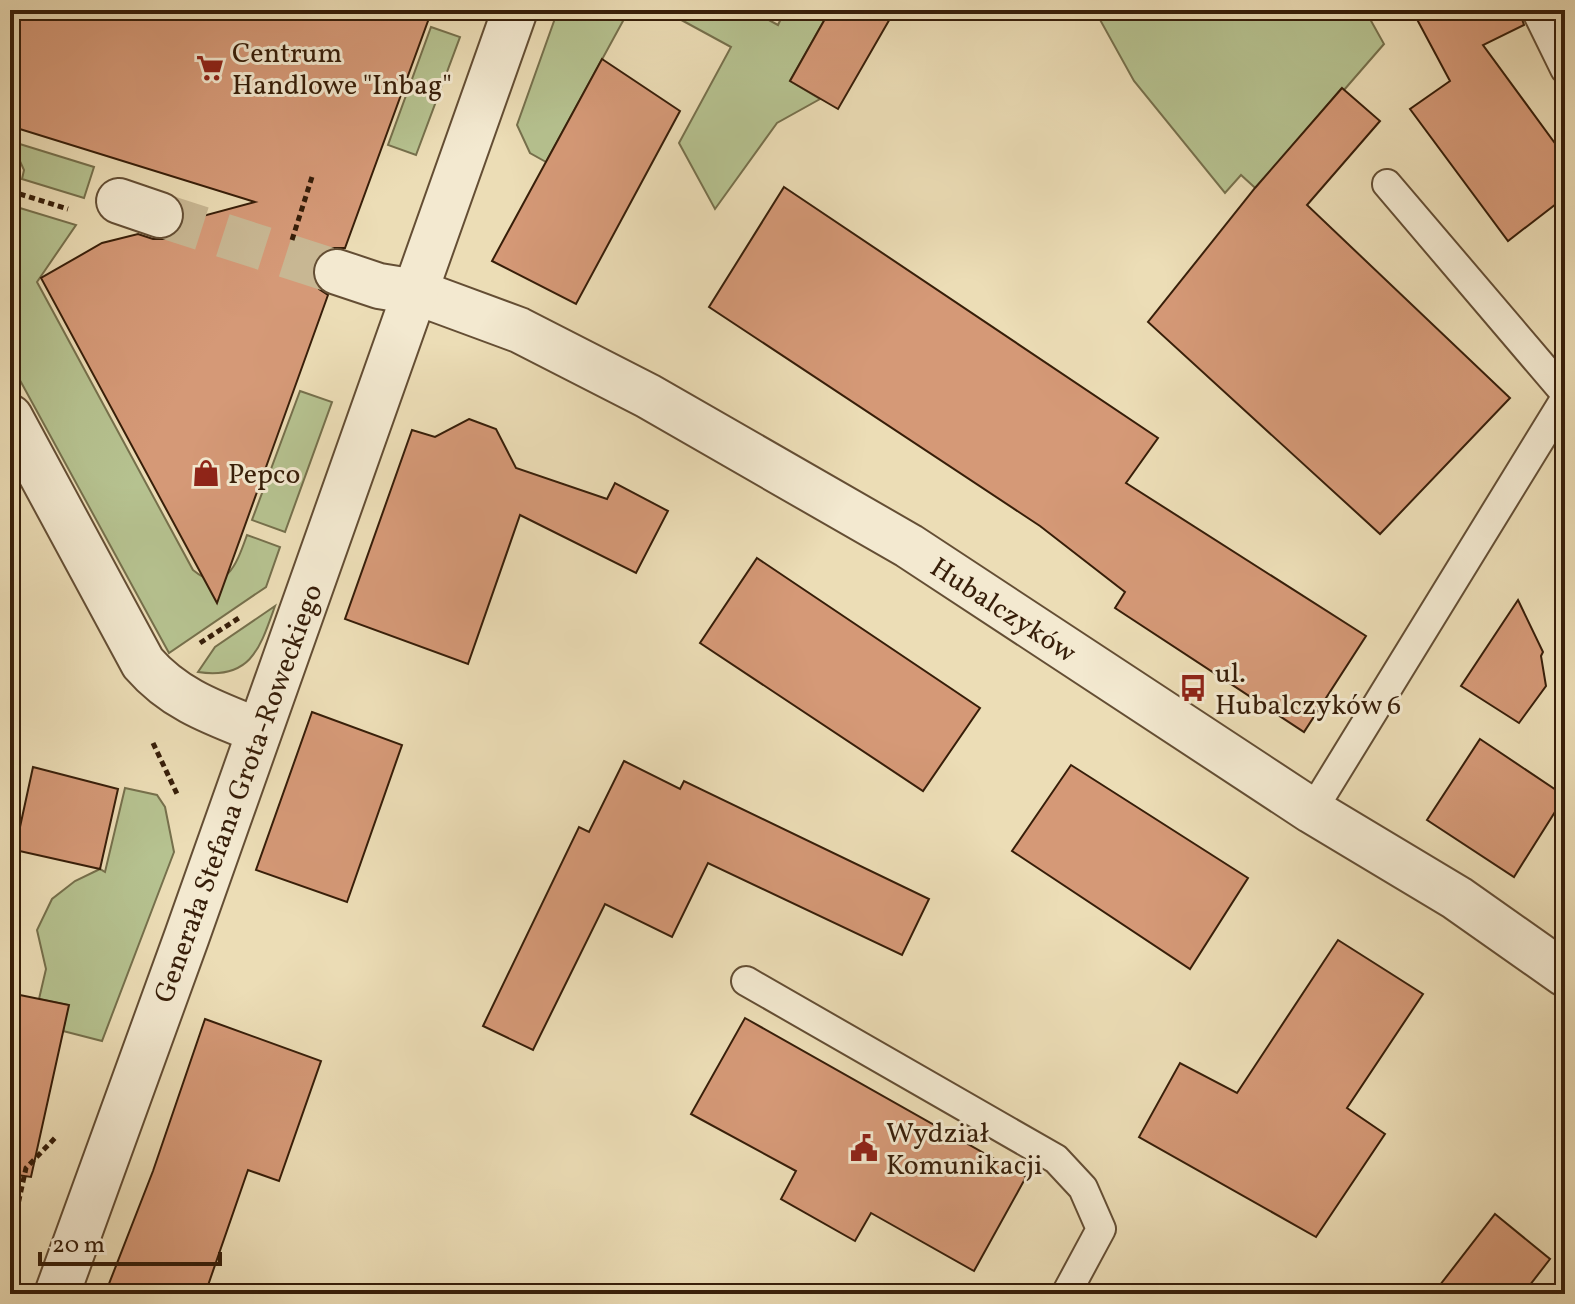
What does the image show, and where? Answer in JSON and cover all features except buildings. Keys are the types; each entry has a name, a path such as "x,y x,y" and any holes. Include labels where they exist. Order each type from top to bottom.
{"street":[{"name":"Generała Stefana Grota-Roweckiego","path":"57,1294 515,10"},
{"path":"119,201 160,215"},
{"name":"Hubalczyków","path":"337,272 379,286 416,292 557,348 648,396 909,546 1312,811 1457,898 1565,974"},
{"path":"10,417 143,663 169,690 199,707 259,731"}],"lane":[{"path":"1536,10 1565,69"},
{"path":"1312,811 1565,396 1387,184"},
{"path":"746,981 1056,1159 1083,1188 1101,1229 1066,1294"}],"path":[{"path":"291,243 312,177"},
{"path":"10,191 60,206"}],"green space":[{"path":"558,10 629,10 546,162 530,153 517,125"},
{"path":"663,10 750,10 778,25 785,10 830,10 790,81 820,99 777,123 715,209 679,143 731,47"},
{"path":"1092,10 1365,10 1384,44 1275,167 1264,196 1241,175 1225,193 1134,81"},
{"path":"431,27 460,37 416,155 388,145"},
{"path":"10,141 94,167 84,198 22,179 24,170 19,159 10,155"},
{"path":"10,205 76,225 37,282 193,570 204,578 222,578 235,564 247,535 280,547 266,587 169,653 10,362"},
{"path":"300,391 332,402 285,532 252,520"},
{"path":"275,606 258,647 242,666 216,673 198,672 215,647"},
{"path":"125,788 157,795 165,807 174,852 102,1041 63,1031 68,1005 39,999 46,969 37,930 52,899 75,881 100,869 105,872"}],"tunnel":[{"path":"160,215 337,272"}],"place":[{"name":"Centrum Handlowe \"Inbag\"","path":"210,68"},
{"name":"Pepco","path":"206,473"},
{"name":"ul. Hubalczyków 6","path":"1193,688"},
{"name":"Wydział Komunikacji","path":"864,1148"}]}
